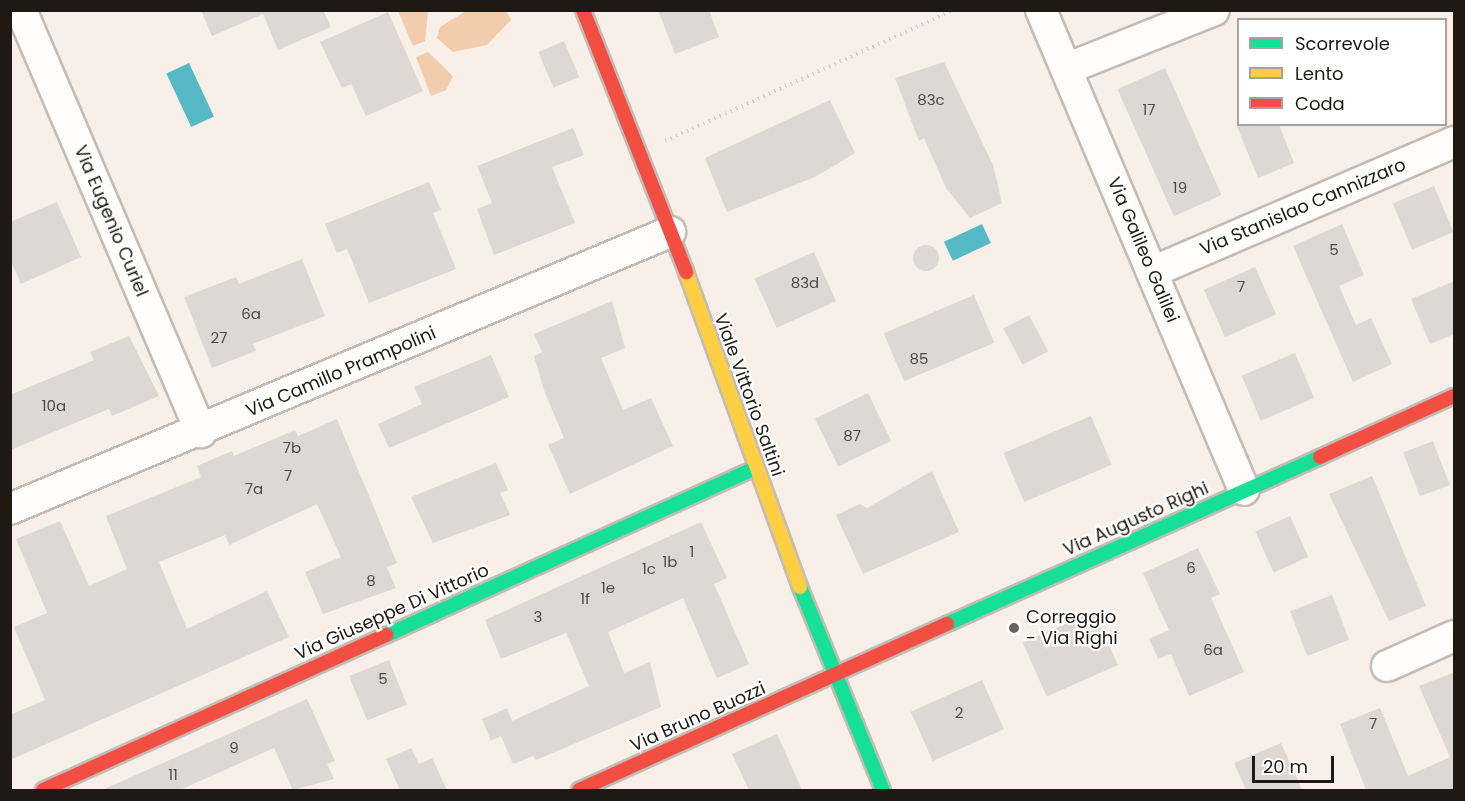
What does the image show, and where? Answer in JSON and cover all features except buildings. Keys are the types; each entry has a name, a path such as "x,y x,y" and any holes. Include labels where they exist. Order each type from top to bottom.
{"street":[{"name":"Via Eugenio Curiel","path":"21,10 201,432"},
{"name":"Viale Vittorio Saltini","path":"583,10 670,232 832,676 883,790"},
{"name":"Via Galileo Galilei","path":"1041,10 1244,490"},
{"path":"1066,69 1214,10"},
{"name":"Via Stanislao Cannizzaro","path":"1152,272 1455,142"},
{"name":"Via Camillo Prampolini","path":"10,509 201,432 670,232"},
{"name":"Via Augusto Righi","path":"832,676 1455,396"},
{"name":"Via Giuseppe Di Vittorio","path":"43,790 756,468"},
{"path":"1388,666 1455,636"},
{"name":"Via Bruno Buozzi","path":"579,790 832,676"}],"path":[{"path":"653,146 954,10"}],"shaded area":[{"path":"398,11 428,11 425,41 413,46"},
{"path":"466,11 506,11 511,20 487,45 453,52 437,38 440,27"},
{"path":"428,52 453,76 446,90 431,96 416,57"}],"water":[{"path":"189,63 214,116 191,127 166,74"},
{"path":"982,224 991,243 953,261 944,242"}],"traffic: fast":[{"path":"947,624 1320,457"},
{"path":"387,635 756,468"},
{"path":"800,587 883,790"}],"traffic: slow":[{"path":"686,272 800,587"}],"traffic: jam":[{"path":"583,10 686,272"},
{"path":"1320,457 1454,396"},
{"path":"579,790 947,624"},
{"path":"43,790 387,635"}],"place":[{"name":"Correggio - Via Righi","path":"1014,628"}]}
